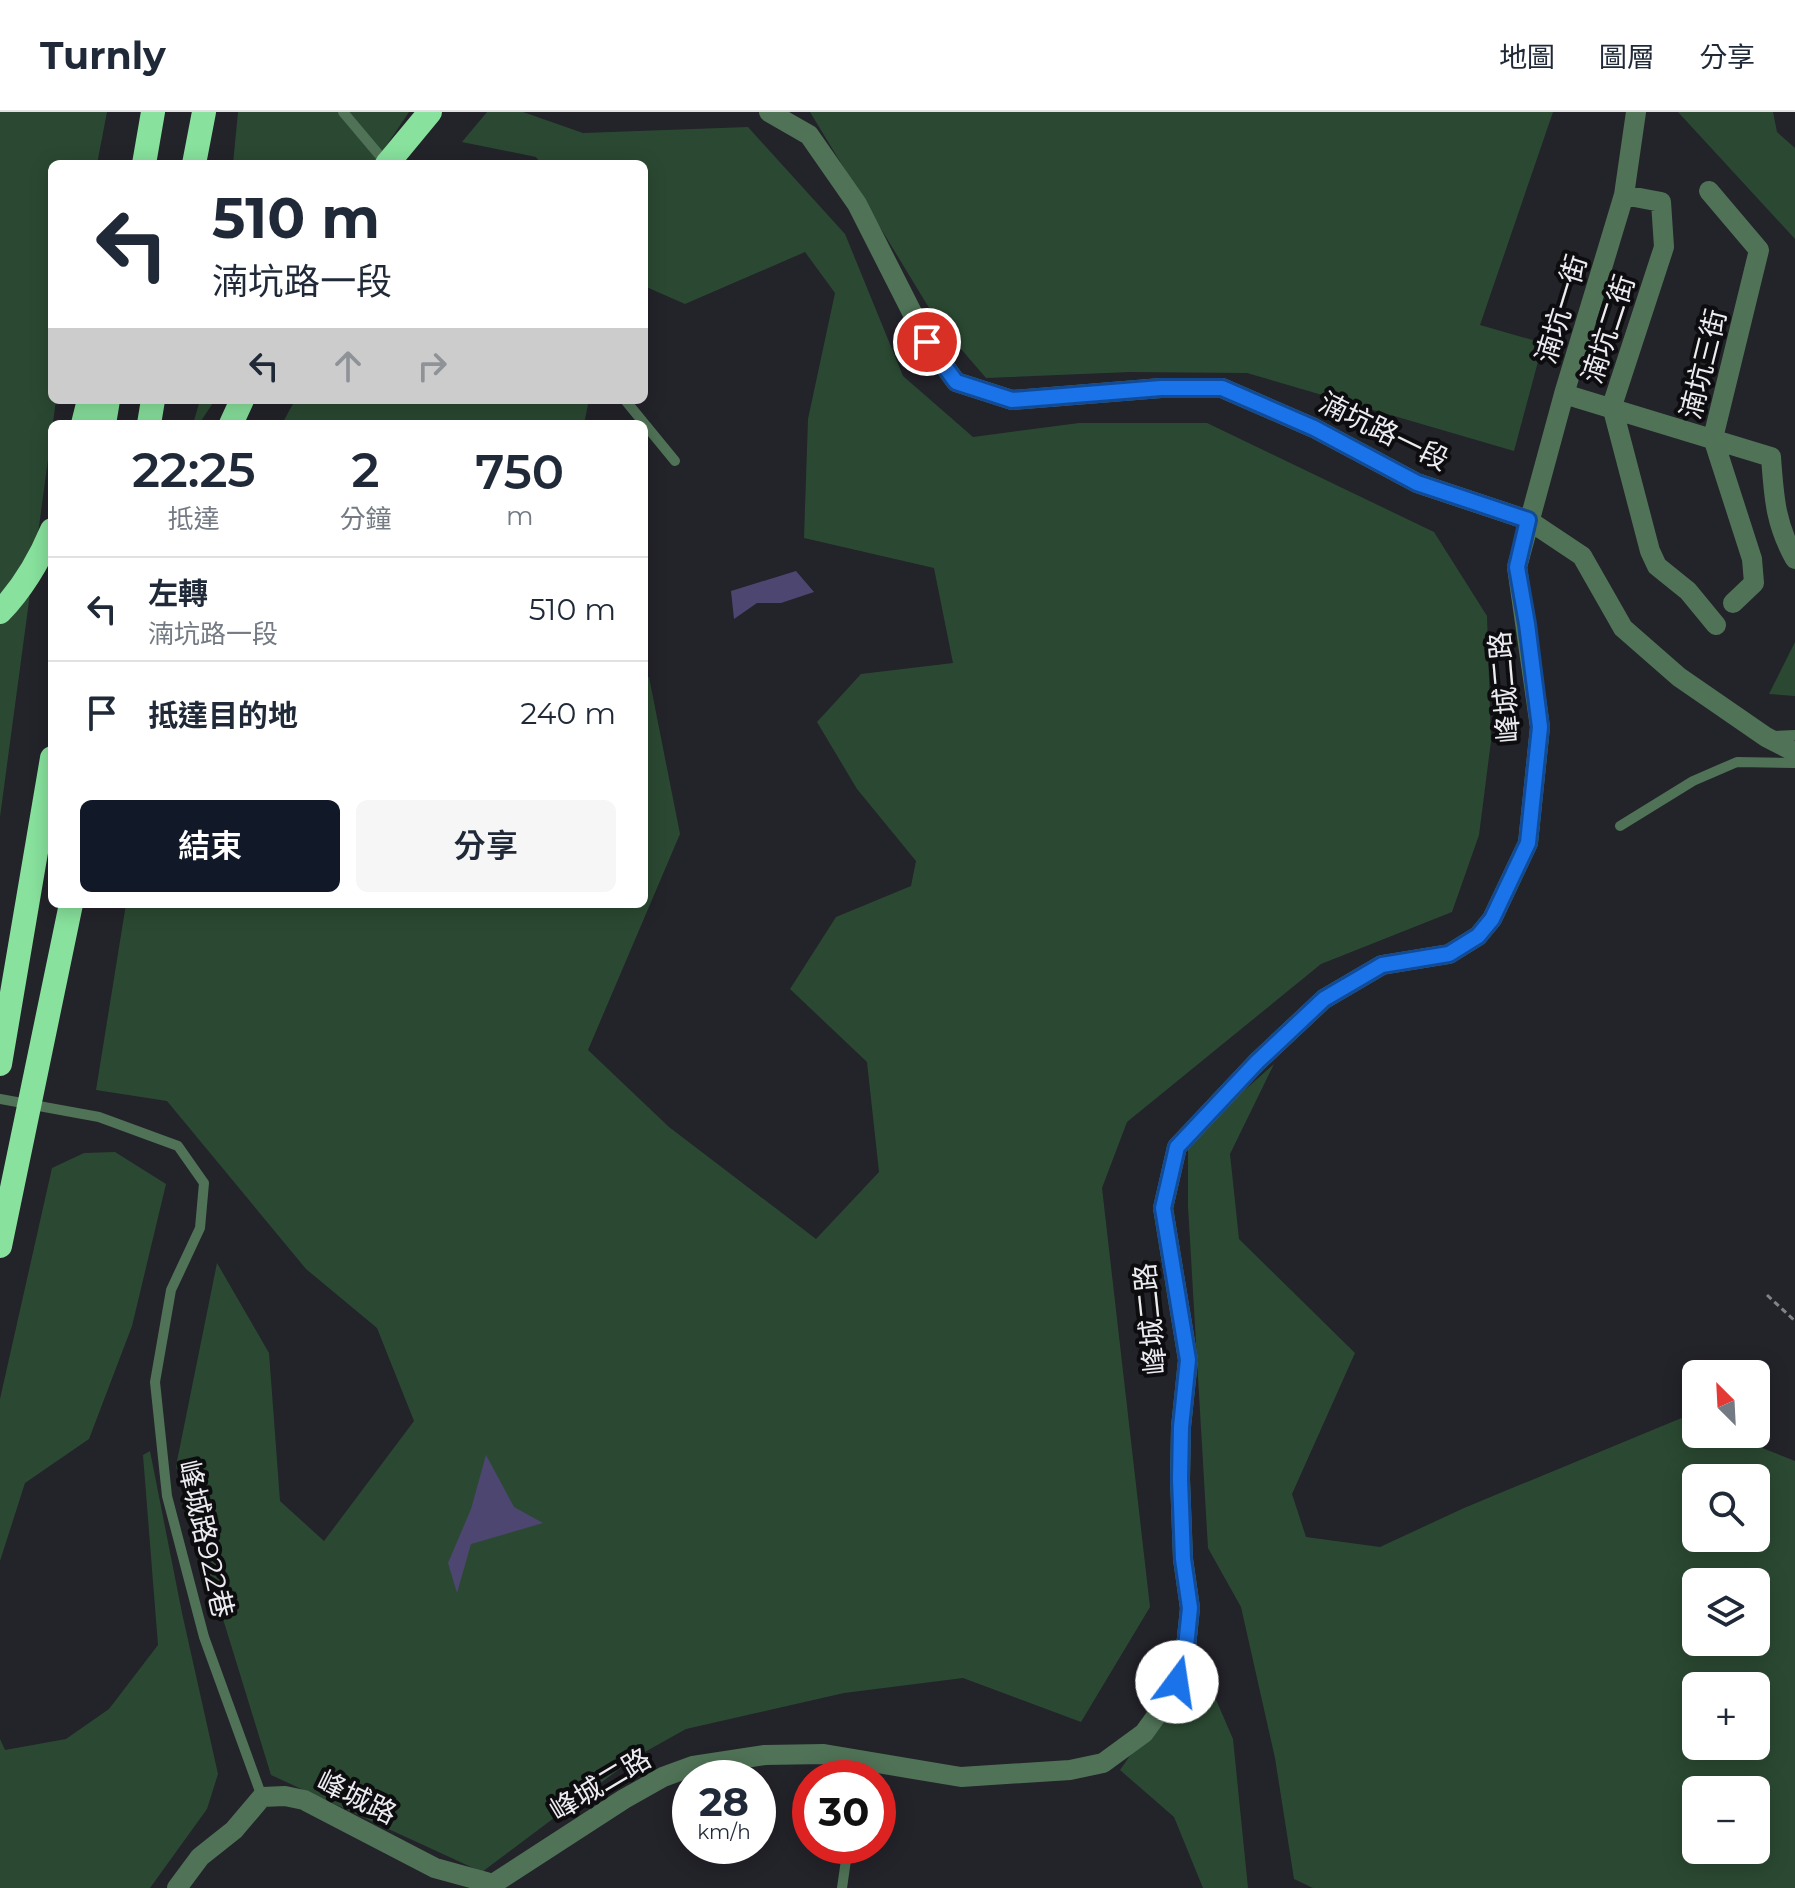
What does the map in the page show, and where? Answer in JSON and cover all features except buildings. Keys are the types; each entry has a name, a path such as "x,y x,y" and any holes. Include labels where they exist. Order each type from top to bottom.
{"highway":[{"path":"145,160 153,112"},
{"path":"195,160 204,112"},
{"path":"391,160 430,112"},
{"path":"0,612 39,561 48,540"},
{"path":"0,1064 48,785"},
{"path":"0,1246 72,908"}],"street":[{"name":"湳坑路一段","path":"769,112 809,135 857,204 927,342 956,382 1012,400 1161,388 1222,388 1314,428 1417,483 1528,520 1582,556 1623,628 1679,677 1766,737 1795,752"},
{"name":"湳坑一街","path":"1528,520 1624,195 1636,112"},
{"name":"湳坑三街","path":"1709,191 1759,250 1713,438 1752,559 1754,583 1733,603"},
{"name":"湳坑二街","path":"1624,195 1661,202 1664,247 1612,406 1650,551 1657,566 1688,591 1716,625"},
{"path":"1564,394 1612,406 1771,457 1775,506 1782,536 1795,559"},
{"name":"峰城二路","path":"494,1886 624,1799 663,1777 693,1766 765,1755 824,1754 961,1777 1070,1770 1103,1763 1144,1733 1170,1697 1184,1666 1190,1608 1183,1559 1180,1479 1181,1427 1188,1360 1163,1208 1177,1147 1257,1062 1324,999 1382,965 1449,954 1478,936 1492,919 1528,843 1540,727 1517,567 1528,520"},
{"name":"峰城路","path":"262,1797 285,1796 304,1800 435,1868 494,1886"},
{"path":"177,1888 200,1857 234,1830 262,1797"}],"lane":[{"path":"343,112 384,160"},
{"path":"628,404 641,420"},
{"path":"648,428 675,461"},
{"path":"1766,737 1795,735"},
{"path":"1620,826 1693,781 1737,762 1795,763"},
{"name":"峰城路922巷","path":"0,1099 99,1117 178,1146 204,1183 200,1228 171,1290 155,1382 167,1496 204,1637 262,1797"},
{"path":"842,1888 845,1864"}],"path":[{"path":"1767,1295 1795,1321"}],"green space":[{"path":"0,112 107,112 98,160 48,160 48,404 55,404 53,420 48,420 48,460 0,817"},
{"path":"238,112 409,112 377,160 233,160"},
{"path":"487,112 523,112 583,133 748,127 845,234 903,376 973,437 1079,423 1207,423 1434,532 1487,616 1491,741 1479,835 1452,912 1321,964 1127,1122 1102,1188 1150,1607 1081,1722 963,1678 844,1693 686,1729 634,1758 482,1872 271,1775 176,1466 217,1263 269,1353 280,1501 324,1541 414,1421 377,1328 306,1269 167,1101 96,1090 125,908 648,908 649,677 680,834 588,1050 669,1127 816,1239 879,1172 867,1062 790,989 836,917 911,886 916,861 857,789 817,722 861,674 953,663 934,568 804,538 808,419 835,293 805,252 685,304 648,288 648,160 538,160 536,157 462,142"},
{"path":"810,112 1553,112 1480,325 1543,343 1514,451 1247,373 1130,372 986,378 937,321"},
{"path":"1678,112 1773,112 1777,132 1795,148 1795,239"},
{"path":"199,404 212,404 202,420 194,420"},
{"path":"293,404 588,404 585,420 284,420"},
{"path":"1795,642 1795,696 1769,694"},
{"path":"1274,1064 1230,1154 1239,1239 1355,1353 1292,1494 1306,1537 1380,1547 1464,1508 1682,1418 1682,1448 1762,1448 1795,1461 1795,1888 1313,1888 1294,1879 1275,1758 1241,1607 1208,1548 1188,1206 1188,1140"},
{"path":"115,1152 166,1184 132,1326 89,1439 25,1483 0,1561 0,1399 52,1168 84,1153"},
{"path":"150,1451 218,1774 207,1809 150,1888 0,1888 0,1739 5,1750 66,1739 109,1709 158,1645 143,1455"},
{"path":"1198,1658 1233,1739 1248,1888 1203,1888 1174,1817 1120,1770"}],"shaded area":[{"path":"796,571 814,592 781,603 757,603 734,619 731,591"},
{"path":"486,1455 514,1507 543,1523 471,1544 457,1593 448,1563 471,1509"}],"route":[{"path":"927,342 956,382 1012,400 1161,388 1222,388 1314,428 1417,483 1528,520 1517,567 1540,727 1528,843 1492,919 1478,936 1449,954 1382,965 1324,999 1257,1062 1177,1147 1163,1208 1188,1360 1181,1427 1180,1479 1183,1559 1190,1608 1184,1666 1177,1682"}]}
